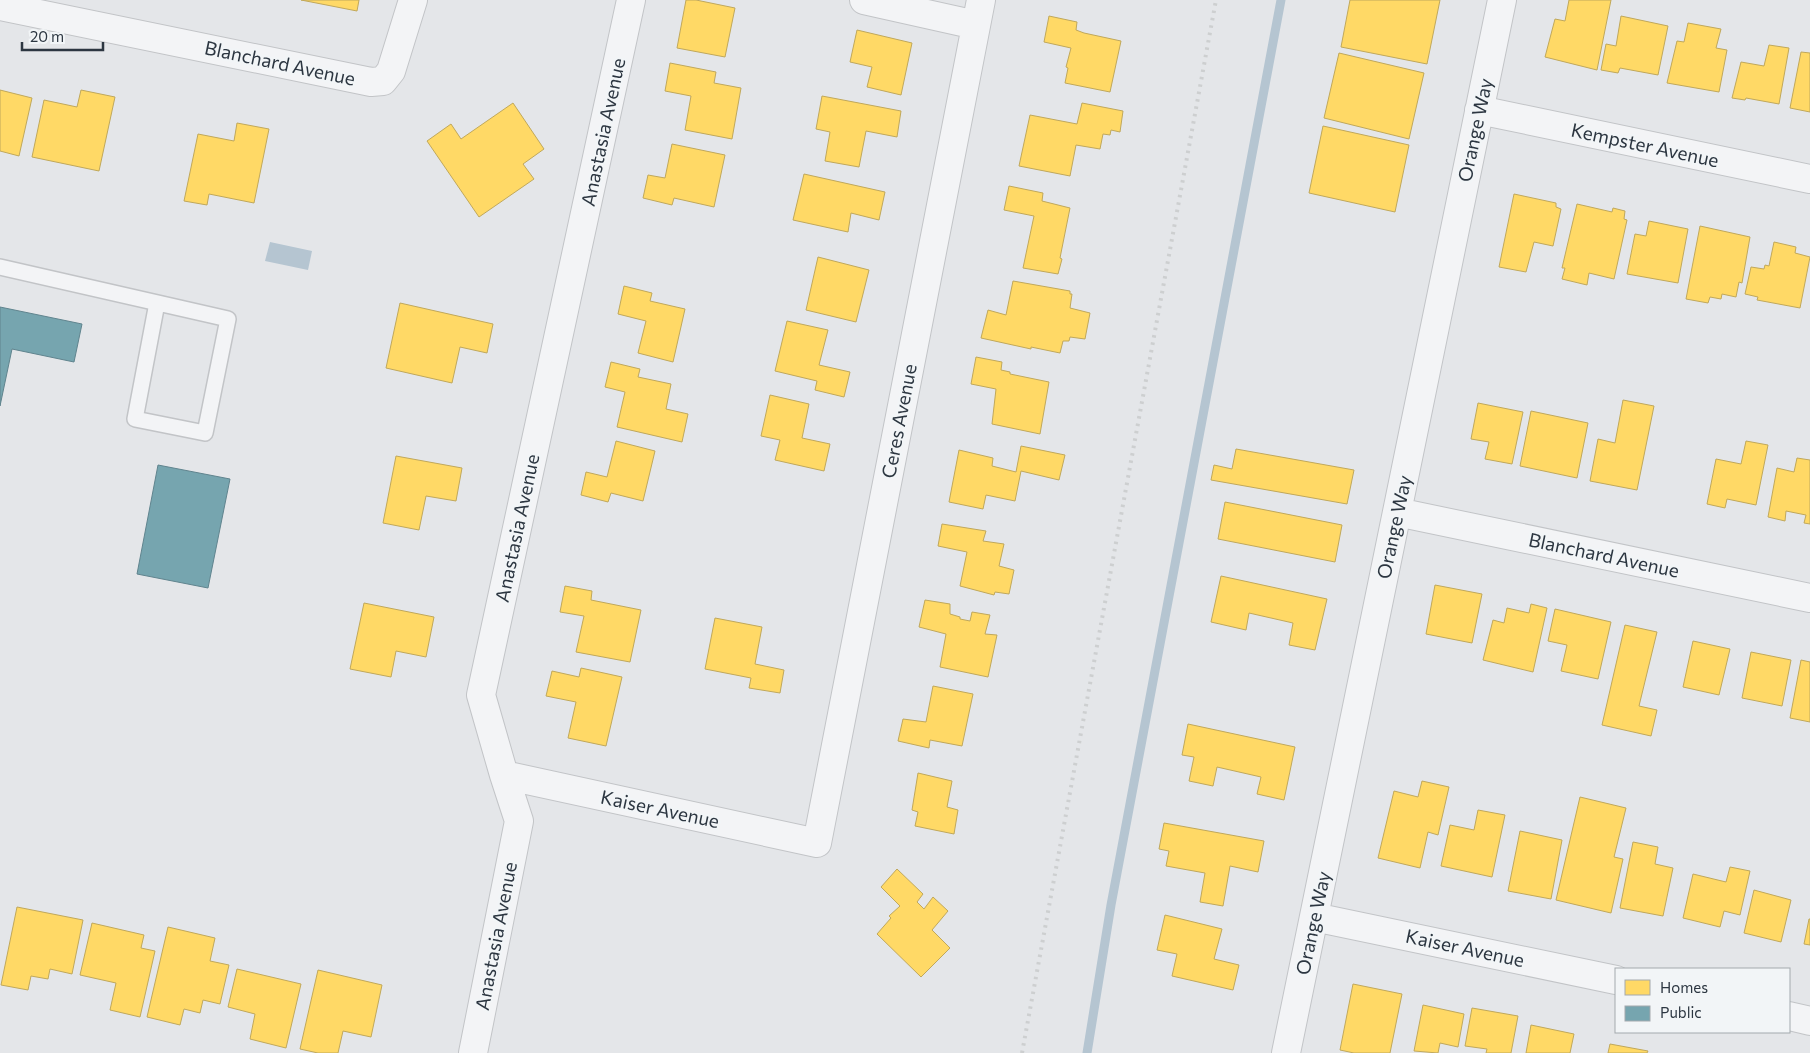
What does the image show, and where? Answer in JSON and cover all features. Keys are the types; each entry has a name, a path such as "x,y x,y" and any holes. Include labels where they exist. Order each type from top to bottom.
{"street":[{"name":"Blanchard Avenue","path":"0,6 371,82 383,81 391,71 413,0"},
{"name":"Anastasia Avenue","path":"473,1053 520,822 481,695 631,0"},
{"path":"864,0 978,13"},
{"name":"Orange Way","path":"1286,1053 1502,0"},
{"name":"Ceres Avenue","path":"816,843 978,13"},
{"name":"Kempster Avenue","path":"1480,110 1810,179"},
{"name":"Blanchard Avenue","path":"1397,512 1810,598"},
{"name":"Kaiser Avenue","path":"504,774 816,843"},
{"name":"Kaiser Avenue","path":"1314,917 1615,980"},
{"path":"1790,1016 1810,1021"}],"lane":[{"path":"0,267 228,319 205,433 134,419 157,303"}],"water":[{"path":"270,242 312,251 308,270 265,261"}],"building: Homes":[{"path":"301,0 359,0 357,11"},
{"path":"686,0 696,0 735,8 725,57 677,48"},
{"path":"1350,0 1440,0 1427,64 1341,47"},
{"path":"1569,0 1611,0 1597,70 1545,57 1555,19 1565,21"},
{"path":"1049,16 1077,22 1076,30 1084,33 1121,41 1110,92 1065,83 1068,68 1066,67 1071,48 1044,42"},
{"path":"1621,16 1668,26 1658,75 1620,68 1618,73 1601,70 1606,44 1616,46"},
{"path":"1688,23 1721,29 1716,48 1727,50 1719,92 1667,83 1677,41 1684,42"},
{"path":"857,30 912,43 901,95 867,87 872,67 850,62"},
{"path":"1769,45 1789,48 1779,104 1746,98 1745,100 1732,98 1741,62 1764,66"},
{"path":"1801,52 1810,53 1810,112 1790,108"},
{"path":"1339,53 1424,73 1409,139 1324,118"},
{"path":"670,63 716,72 714,83 741,88 732,139 685,130 691,96 665,91"},
{"path":"0,90 32,98 19,156 0,151"},
{"path":"81,90 115,97 99,171 32,157 44,100 77,107"},
{"path":"822,96 901,111 897,137 866,131 859,167 825,161 830,132 816,129"},
{"path":"513,103 544,149 523,164 534,179 479,217 427,141 451,124 461,139"},
{"path":"1082,103 1123,111 1120,132 1111,130 1110,135 1103,134 1100,149 1076,145 1070,176 1019,166 1030,115 1077,124"},
{"path":"237,123 269,129 254,203 209,194 207,205 184,201 198,134 234,141"},
{"path":"1323,126 1409,145 1395,212 1309,193"},
{"path":"672,144 725,155 714,207 674,198 672,205 643,198 648,175 665,178"},
{"path":"804,174 885,192 879,220 851,213 848,232 793,220"},
{"path":"1009,186 1043,193 1042,201 1070,208 1058,274 1023,268 1034,216 1004,210"},
{"path":"1514,194 1556,203 1556,207 1561,209 1553,246 1534,242 1526,272 1499,267"},
{"path":"1577,204 1612,212 1613,208 1625,211 1624,219 1627,220 1614,279 1589,273 1587,285 1562,279 1565,268 1562,268"},
{"path":"1649,221 1688,229 1678,283 1627,274 1635,234 1646,236"},
{"path":"1700,226 1750,237 1742,283 1739,282 1736,297 1722,294 1721,299 1710,297 1708,303 1686,299"},
{"path":"1774,242 1796,247 1795,253 1810,257 1800,308 1757,300 1758,297 1745,294 1751,267 1764,269 1765,265 1769,266"},
{"path":"818,257 869,270 856,322 806,310"},
{"path":"1013,281 1070,291 1070,294 1072,294 1070,308 1090,313 1085,339 1070,337 1069,341 1063,341 1060,353 981,338 988,310 1006,315"},
{"path":"624,286 652,293 650,301 685,309 673,362 638,353 646,321 618,314"},
{"path":"400,303 493,324 487,353 460,347 452,383 386,368"},
{"path":"787,321 828,330 819,365 850,372 844,397 815,390 817,381 775,371"},
{"path":"976,357 1002,362 1001,370 1010,372 1010,374 1049,382 1040,434 992,424 996,389 971,384"},
{"path":"611,362 640,369 638,377 671,384 666,409 688,414 682,442 617,427 625,392 605,387"},
{"path":"770,395 809,404 802,438 830,444 824,471 775,460 780,440 761,436"},
{"path":"1623,400 1654,406 1637,490 1590,481 1598,439 1615,443"},
{"path":"1478,403 1523,412 1512,464 1485,459 1489,442 1471,439"},
{"path":"1531,411 1588,423 1577,478 1520,466"},
{"path":"616,441 655,451 643,501 611,493 608,502 581,495 586,472 607,477"},
{"path":"1746,441 1768,445 1756,505 1727,499 1725,508 1707,504 1716,459 1741,464"},
{"path":"1021,446 1065,455 1059,480 1021,471 1015,501 986,495 983,509 949,502 959,450 993,458 992,466 1016,472"},
{"path":"1236,449 1354,470 1347,504 1211,480 1214,465 1232,469"},
{"path":"396,456 462,468 456,501 426,496 419,530 383,523"},
{"path":"1797,458 1810,460 1810,524 1804,523 1806,515 1786,511 1785,521 1768,517 1777,468 1794,472"},
{"path":"1225,502 1342,525 1335,562 1218,539"},
{"path":"942,524 986,531 983,541 1004,544 999,566 1014,570 1009,594 995,592 994,595 960,586 967,552 938,546"},
{"path":"1221,576 1327,599 1315,650 1289,645 1293,623 1249,613 1246,630 1211,622"},
{"path":"1435,585 1482,594 1472,643 1426,634"},
{"path":"565,586 592,591 591,600 641,610 630,662 576,652 584,616 560,612"},
{"path":"925,600 950,604 950,614 960,617 960,619 970,621 972,612 990,615 985,634 997,635 988,677 940,667 946,634 919,627"},
{"path":"364,603 434,617 426,657 396,651 391,677 350,669"},
{"path":"1531,604 1547,608 1533,672 1483,660 1493,620 1504,623 1507,608 1529,613"},
{"path":"1555,609 1611,622 1598,679 1561,671 1567,645 1548,641"},
{"path":"715,618 762,627 755,664 784,670 780,693 749,688 751,678 705,669"},
{"path":"1625,625 1657,632 1639,706 1657,710 1651,736 1602,725"},
{"path":"1693,641 1730,649 1719,695 1683,687"},
{"path":"1751,652 1791,660 1782,706 1742,698"},
{"path":"1801,660 1810,662 1810,722 1790,718"},
{"path":"581,668 622,677 606,746 568,738 576,702 546,696 552,671 579,677"},
{"path":"933,686 973,694 962,746 930,740 929,748 898,741 903,719 926,722"},
{"path":"1188,724 1295,747 1284,800 1257,794 1261,777 1217,767 1213,786 1189,781 1194,757 1182,755"},
{"path":"918,773 952,781 947,807 958,810 954,834 915,826 918,812 912,810"},
{"path":"1422,781 1449,787 1438,835 1428,832 1420,868 1378,858 1394,791 1418,797"},
{"path":"1580,797 1626,808 1614,857 1623,859 1611,913 1556,900"},
{"path":"1478,810 1505,815 1492,877 1441,866 1450,825 1474,830"},
{"path":"1164,823 1264,841 1258,872 1230,866 1223,906 1200,902 1205,873 1166,866 1169,851 1159,849"},
{"path":"1520,831 1562,840 1551,899 1508,891"},
{"path":"1633,842 1658,847 1655,864 1673,868 1663,916 1620,908"},
{"path":"1730,867 1750,871 1740,915 1724,911 1720,927 1683,918 1693,874 1726,882"},
{"path":"897,869 923,894 917,902 924,909 933,897 948,911 932,930 950,948 921,977 877,934 891,918 889,916 900,906 881,887"},
{"path":"1754,890 1791,900 1781,942 1744,933"},
{"path":"17,907 83,920 72,974 50,969 48,979 31,976 28,990 1,985"},
{"path":"1165,915 1222,929 1214,959 1239,965 1233,990 1172,976 1177,954 1157,950"},
{"path":"1810,919 1810,945 1804,944"},
{"path":"92,923 144,935 141,948 155,951 140,1017 110,1010 116,983 80,975"},
{"path":"168,927 215,938 210,961 229,965 220,1004 203,1000 200,1013 184,1009 180,1025 147,1017"},
{"path":"237,969 301,984 286,1048 250,1039 255,1014 228,1007"},
{"path":"318,970 382,985 371,1037 343,1031 338,1053 318,1053 300,1049"},
{"path":"1353,984 1402,994 1390,1053 1354,1053 1340,1050"},
{"path":"1423,1005 1464,1014 1458,1047 1440,1043 1438,1053 1414,1051"},
{"path":"1472,1008 1518,1016 1511,1053 1486,1053 1487,1049 1465,1046"},
{"path":"1531,1025 1574,1034 1570,1053 1526,1053"},
{"path":"1610,1044 1648,1051 1647,1053 1608,1053"}],"building: Public":[{"path":"0,307 82,324 74,362 12,349 0,406"},
{"path":"158,465 230,479 208,588 137,574"}],"waterway":[{"path":"1087,1053 1111,905 1281,0"}],"railway":[{"path":"1022,1053 1216,0"}]}
